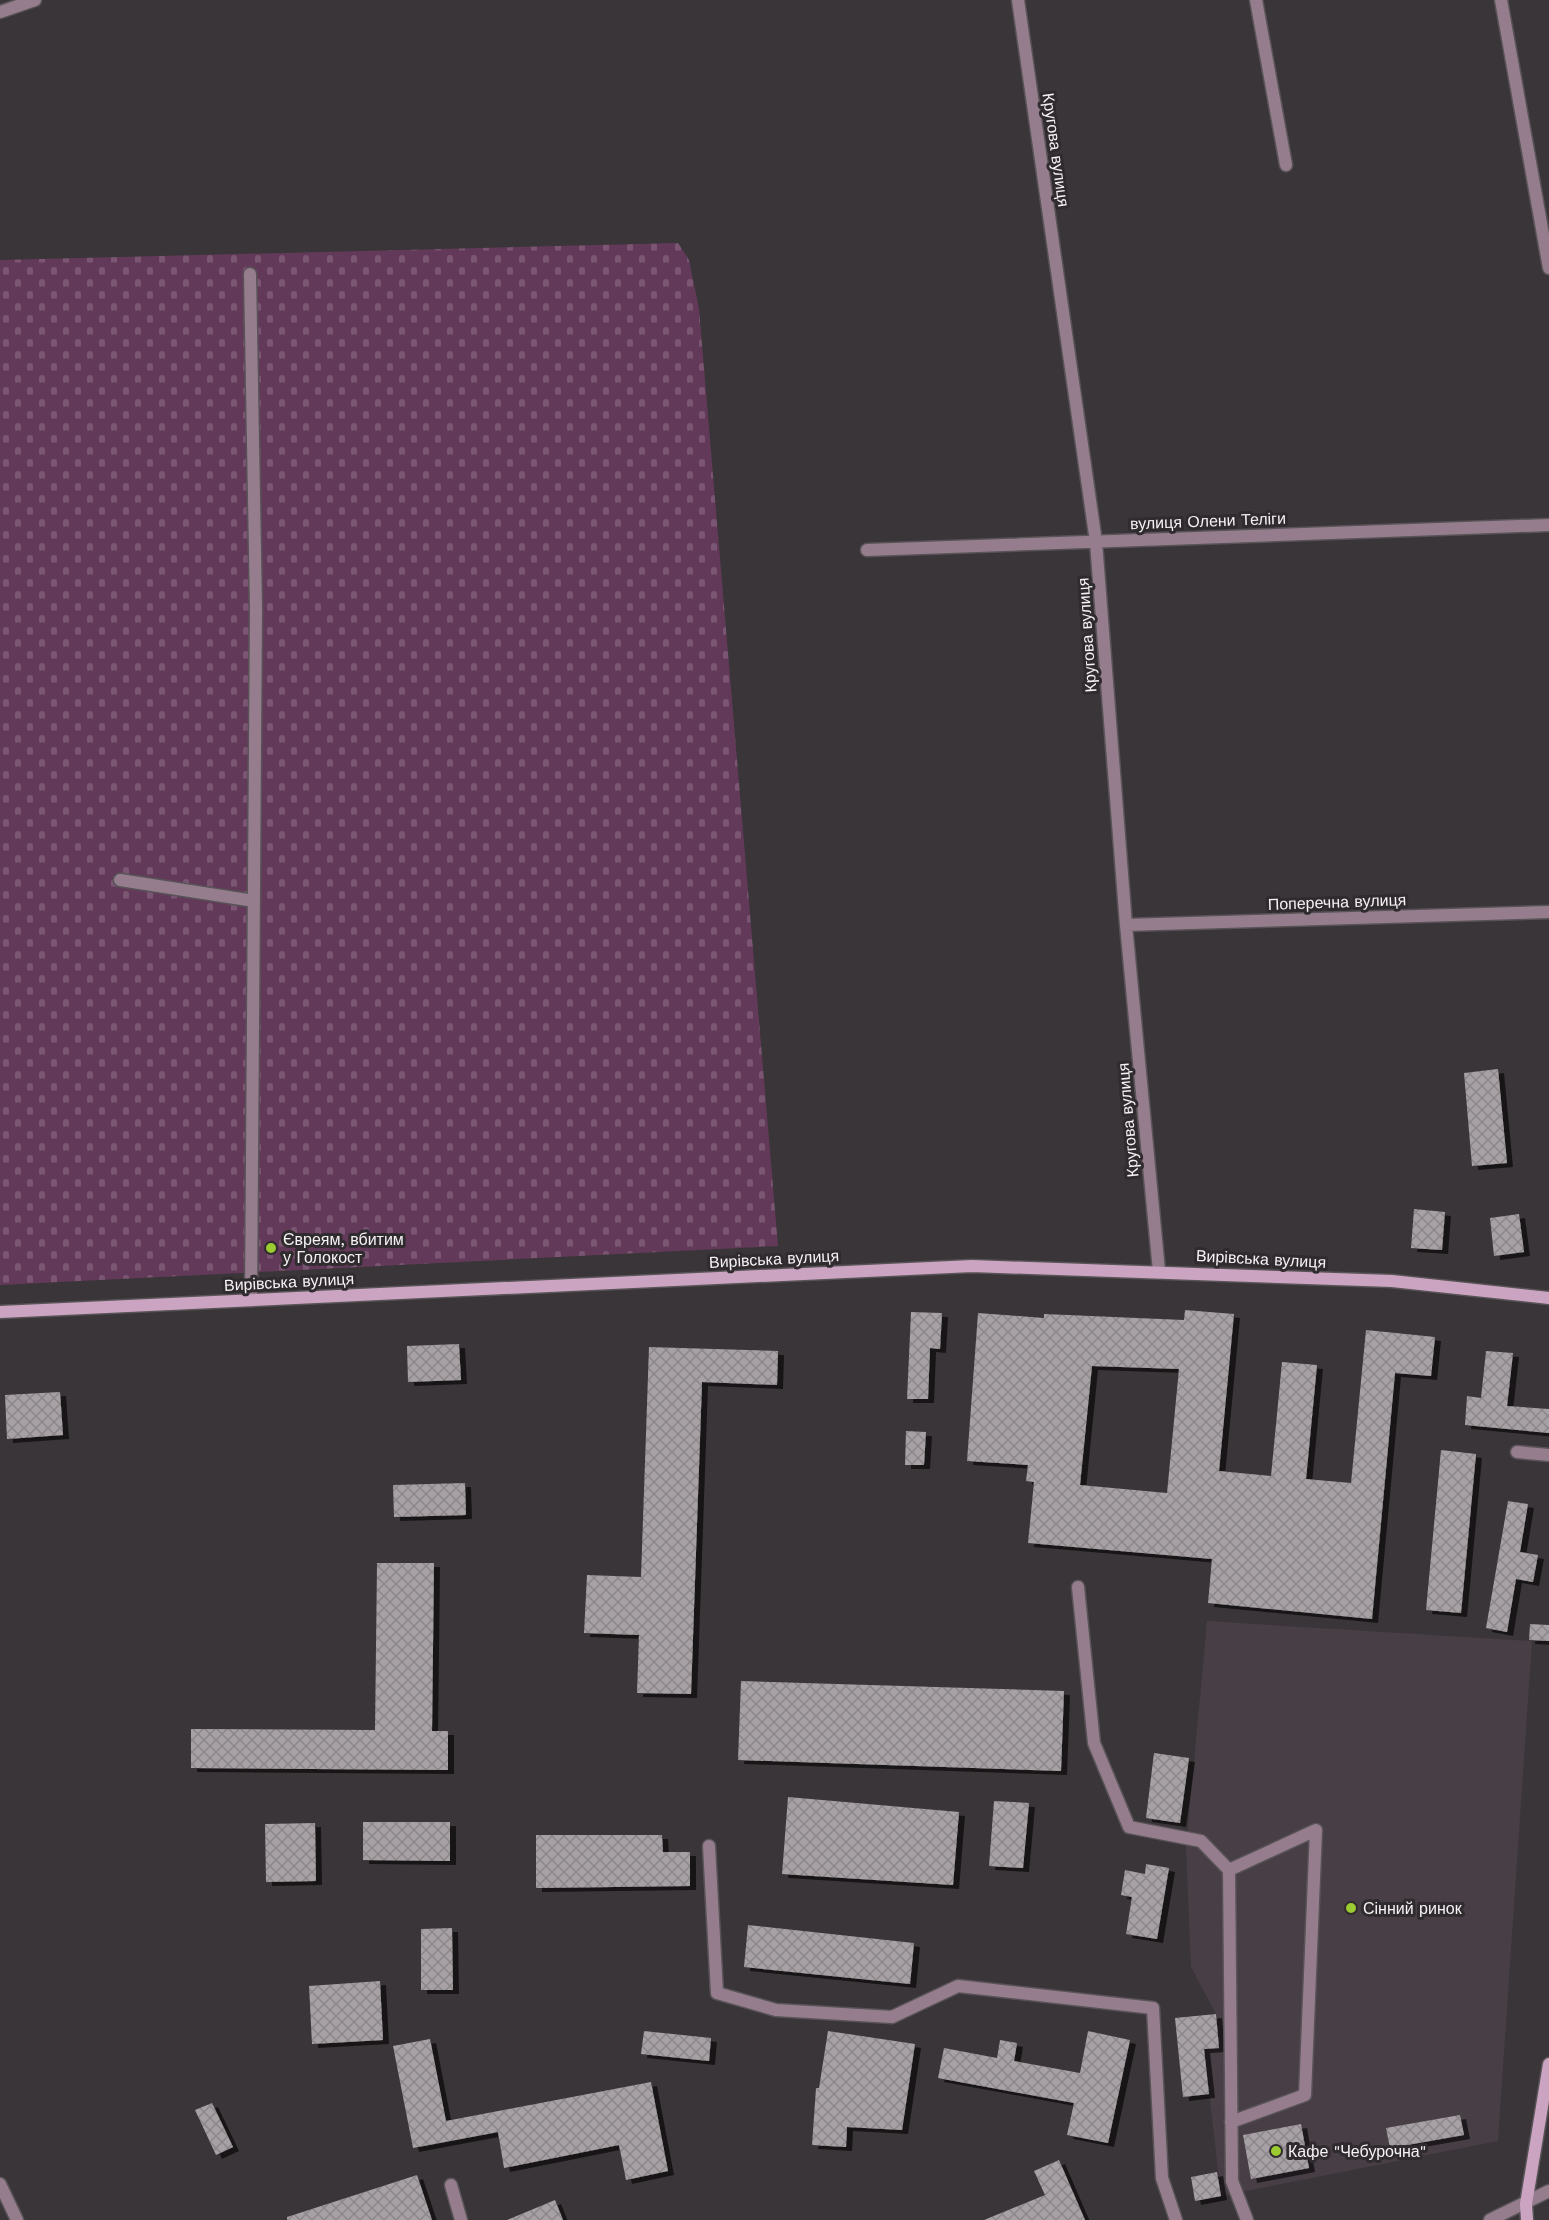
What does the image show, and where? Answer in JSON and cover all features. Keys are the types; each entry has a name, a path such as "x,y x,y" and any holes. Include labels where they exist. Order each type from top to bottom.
{"main road":[{"name":"Вирівська вулиця","path":"0,1312 972,1266 1392,1281 1549,1298"},
{"path":"1527,2220 1526,2204 1549,2064"}],"street":[{"path":"0,12 34,0"},
{"name":"Кругова вулиця","path":"1018,0 1096,542 1126,925 1159,1271"},
{"path":"1256,0 1286,165"},
{"path":"1501,0 1549,268"},
{"path":"250,274 256,608 251,1300"},
{"name":"вулиця Олени Теліги","path":"867,550 1549,525"},
{"path":"120,880 254,901"},
{"name":"Поперечна вулиця","path":"1126,925 1549,912"},
{"path":"1517,1452 1549,1455"},
{"path":"1078,1587 1094,1743 1130,1827 1202,1841 1229,1870 1232,2181 1247,2220"},
{"path":"1229,1870 1316,1830 1305,2095 1231,2122"},
{"path":"709,1846 717,1993 776,2010 892,2016 958,1986 1152,2008 1162,2178 1176,2220"},
{"path":"0,2184 17,2220"},
{"path":"451,2185 461,2220"},
{"path":"1490,2220 1549,2191"}],"shaded area":[{"name":"Сінний ринок","path":"1207,1621 1532,1641 1498,2141 1221,2196 1204,2049 1219,2047 1216,2014 1191,1967 1186,1849"}],"green space":[{"path":"678,243 689,260 699,309 778,1246 0,1285 0,260"}],"building":[{"path":"1498,1069 1507,1163 1472,1166 1464,1073"},
{"path":"1414,1209 1445,1212 1442,1250 1411,1248"},
{"path":"1519,1214 1524,1252 1494,1256 1490,1218"},
{"path":"1185,1310 1234,1314 1219,1471 1271,1476 1282,1362 1317,1365 1306,1479 1351,1483 1366,1330 1435,1337 1431,1376 1395,1373 1372,1619 1208,1603 1212,1559 1028,1543 1034,1482 1026,1481 1028,1465 967,1461 978,1313 1044,1318 1044,1314 1184,1320","holes":["1092,1366 1179,1369 1167,1493 1080,1485"]},
{"path":"911,1312 942,1313 940,1349 930,1348 928,1399 907,1399"},
{"path":"459,1344 461,1380 408,1382 407,1346"},
{"path":"649,1347 778,1351 777,1385 702,1382 691,1694 637,1693 639,1635 584,1633 587,1575 641,1577"},
{"path":"1486,1351 1513,1353 1507,1406 1549,1409 1549,1433 1465,1425 1467,1396 1481,1398"},
{"path":"60,1392 63,1435 7,1439 5,1395"},
{"path":"906,1431 926,1432 924,1465 905,1465"},
{"path":"1441,1450 1476,1454 1461,1613 1426,1610"},
{"path":"465,1483 466,1515 394,1517 393,1485"},
{"path":"1508,1501 1528,1504 1520,1552 1538,1555 1533,1582 1516,1579 1507,1632 1486,1628"},
{"path":"377,1563 434,1563 432,1731 448,1731 448,1770 191,1768 191,1729 375,1730"},
{"path":"1530,1624 1549,1625 1549,1641 1529,1640"},
{"path":"741,1681 1064,1691 1061,1771 738,1760"},
{"path":"1154,1753 1189,1758 1180,1823 1146,1818"},
{"path":"788,1797 959,1812 953,1885 782,1874"},
{"path":"994,1801 1029,1803 1023,1868 989,1866"},
{"path":"363,1822 450,1822 450,1861 363,1860"},
{"path":"315,1823 316,1881 266,1882 265,1824"},
{"path":"536,1835 662,1835 663,1852 690,1852 690,1886 536,1888"},
{"path":"1146,1864 1169,1868 1157,1939 1126,1934 1132,1897 1121,1895 1125,1870 1145,1874"},
{"path":"748,1925 914,1943 910,1984 744,1967"},
{"path":"452,1928 453,1990 421,1990 421,1929"},
{"path":"380,1981 383,2040 312,2044 309,1986"},
{"path":"1216,2014 1219,2048 1204,2049 1209,2094 1183,2097 1175,2018"},
{"path":"644,2031 711,2038 709,2061 641,2054"},
{"path":"828,2031 915,2044 902,2130 847,2127 846,2147 812,2145 816,2088 819,2088"},
{"path":"1088,2031 1130,2040 1108,2143 1067,2135 1074,2103 938,2078 944,2048 997,2058 1000,2040 1017,2043 1014,2061 1080,2073"},
{"path":"430,2039 446,2121 651,2082 668,2171 626,2180 619,2145 504,2168 498,2132 413,2148 393,2046"},
{"path":"212,2103 233,2147 216,2155 195,2110"},
{"path":"1460,2115 1464,2135 1390,2148 1386,2128"},
{"name":"Кафе \"Чебурочна\"","path":"1301,2124 1309,2168 1251,2179 1243,2135"},
{"path":"1059,2160 1085,2220 984,2220 1045,2195 1034,2171"},
{"path":"1217,2172 1221,2196 1195,2201 1191,2177"},
{"path":"417,2175 432,2220 287,2220 287,2217"},
{"path":"555,2200 563,2220 507,2220"}],"place":[{"name":"Євреям, вбитим у Голокост","path":"271,1248"},
{"name":"Сінний ринок","path":"1351,1908"},
{"name":"Кафе \"Чебурочна\"","path":"1276,2151"}]}
